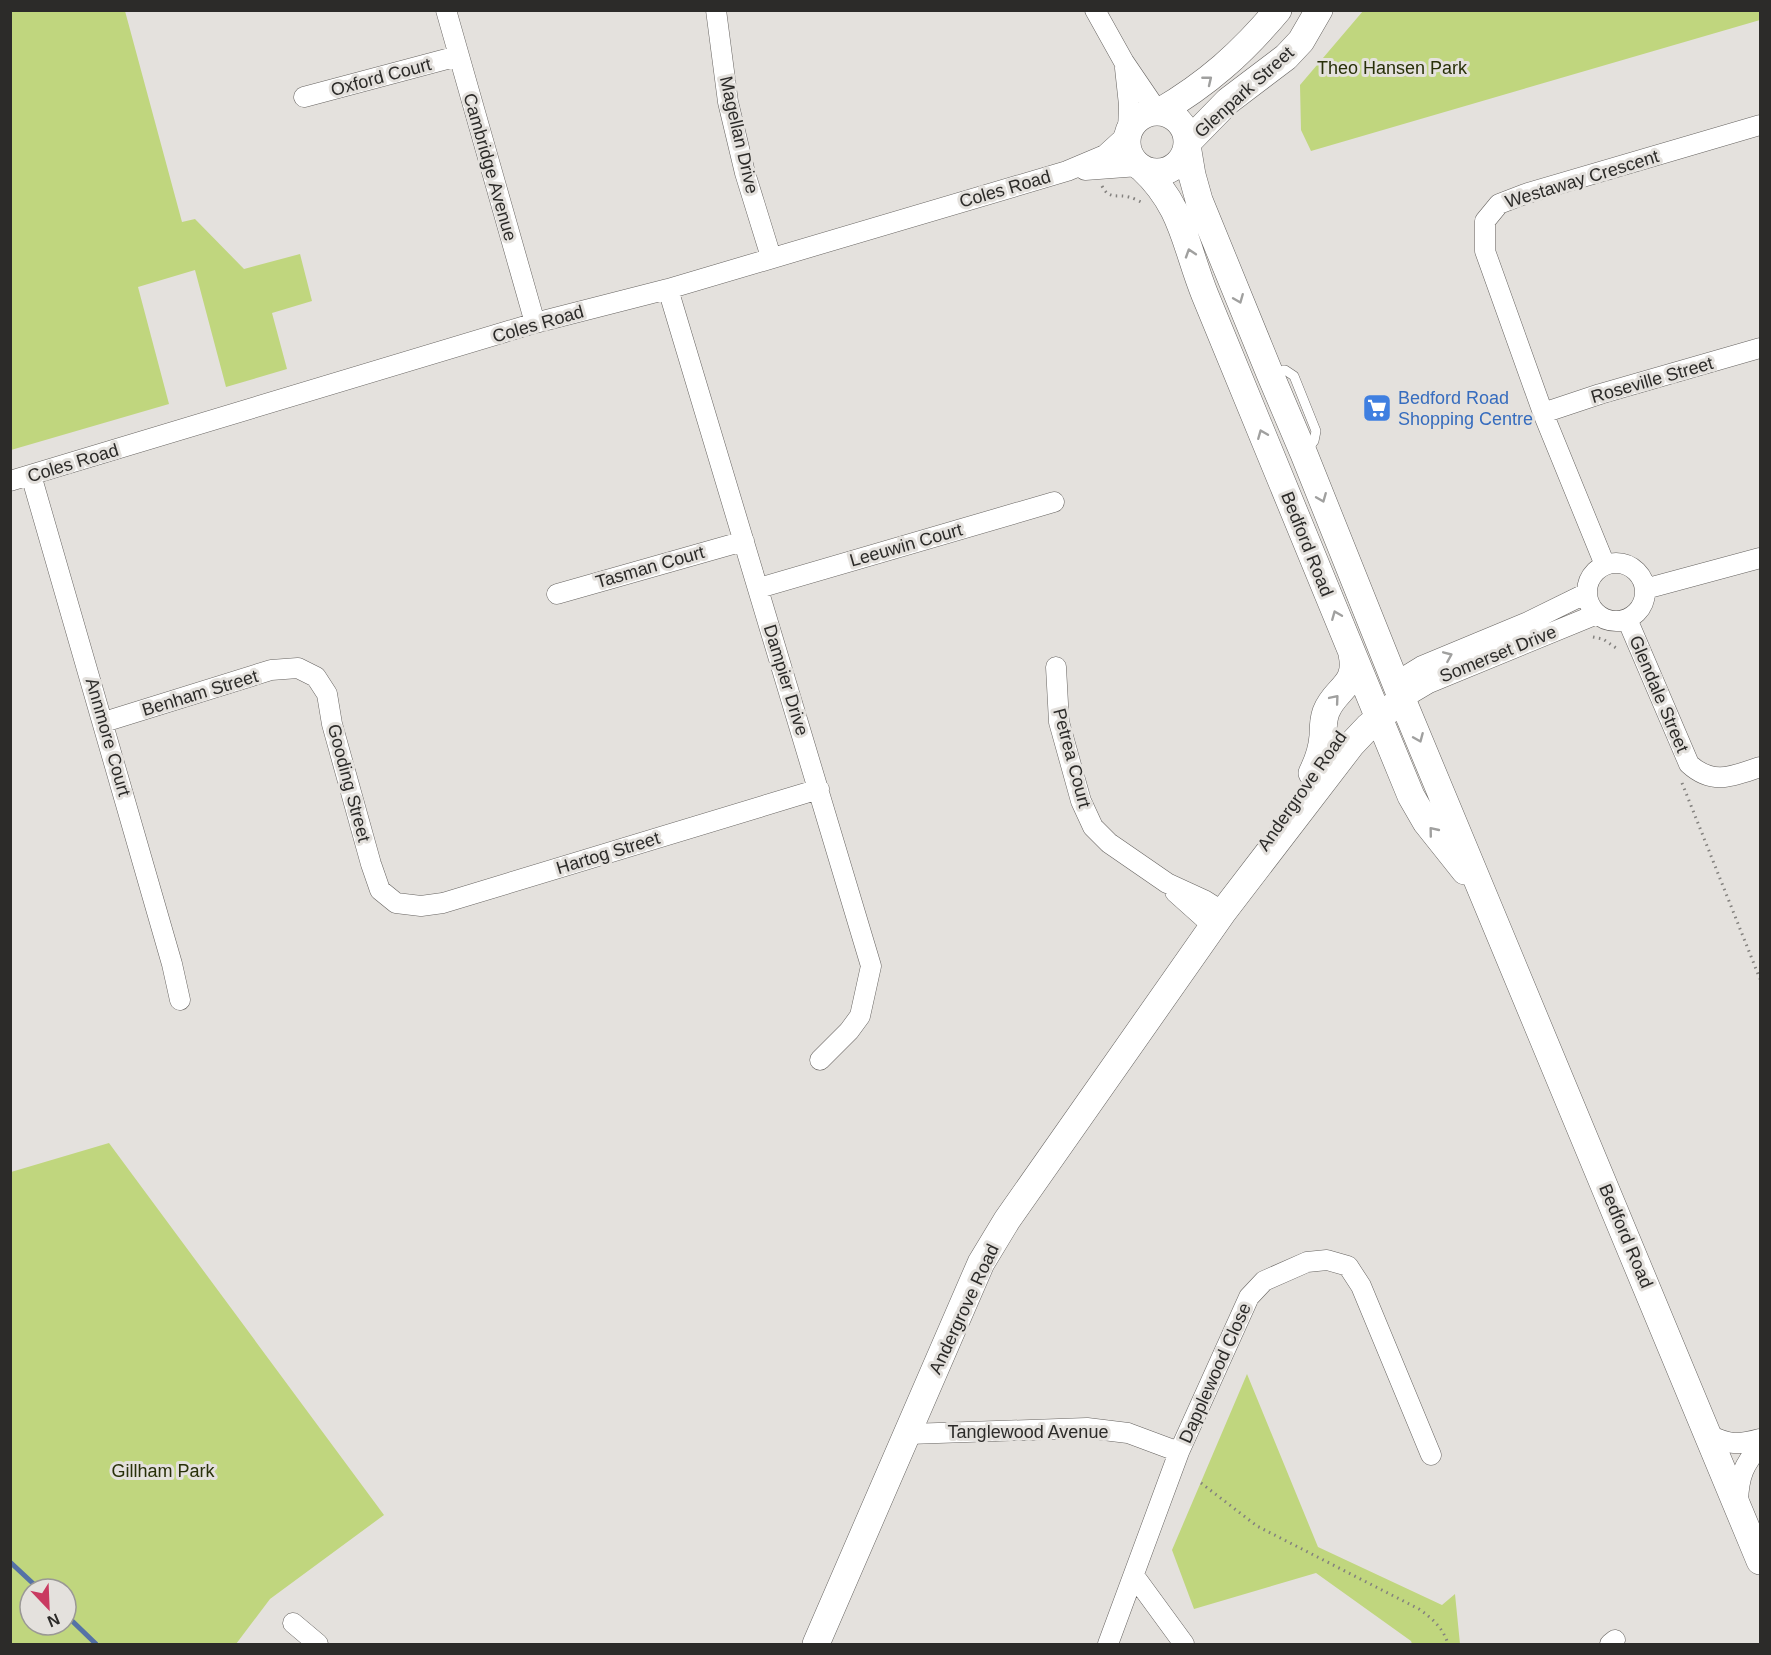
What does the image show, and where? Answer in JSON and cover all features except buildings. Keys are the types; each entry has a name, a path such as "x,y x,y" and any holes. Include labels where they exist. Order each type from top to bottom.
{"street":[{"name":"Cambridge Avenue","path":"446,10 535,323"},
{"name":"Magellan Drive","path":"716,10 728,102 771,257"},
{"path":"1095,10 1124,62 1159,112"},
{"name":"Glenpark Street","path":"1159,112 1191,94 1219,72 1253,39 1278,10"},
{"name":"Glenpark Street","path":"1187,144 1228,101 1286,57 1301,41 1319,10"},
{"name":"Oxford Court","path":"304,97 458,56"},
{"path":"1124,62 1129,105 1127,142 1129,152 1140,167 1157,172 1170,170 1183,157 1187,144 1186,133 1179,122 1171,115 1159,112 1141,117 1133,123 1128,133"},
{"name":"Westaway Crescent","path":"1605,565 1543,413 1485,251 1485,221 1498,204 1525,194 1761,124"},
{"name":"Coles Road","path":"10,481 535,323 668,289 1067,171 1105,155 1128,133"},
{"name":"Bedford Road","path":"1187,144 1199,200 1269,374 1761,1562"},
{"name":"Coles Road","path":"1067,171 1140,167"},
{"name":"Bedford Road","path":"1140,167 1158,184 1176,211 1200,282 1375,710 1420,813 1464,870 1491,912"},
{"name":"Dampier Drive","path":"668,289 871,966 860,1016 849,1031 820,1060"},
{"name":"Roseville Street","path":"1543,413 1600,394 1761,348"},
{"name":"Annmore Court","path":"32,475 169,952 180,1000"},
{"name":"Leeuwin Court","path":"759,588 1054,502"},
{"name":"Tasman Court","path":"557,594 744,541"},
{"path":"1645,589 1761,558"},
{"path":"1623,564 1631,567 1638,573 1645,589 1645,598 1641,607 1627,619 1611,621 1597,614 1592,608 1587,593 1589,581 1595,572 1605,565 1623,564"},
{"name":"Somerset Drive","path":"1399,690 1415,670 1528,622 1587,593"},
{"name":"Somerset Drive","path":"1399,690 1429,683 1597,614"},
{"name":"Glendale Street","path":"1627,619 1689,765 1698,772 1715,778 1761,767"},
{"path":"1312,773 1320,755 1325,713 1333,699 1347,685 1353,673 1352,654"},
{"name":"Petrea Court","path":"1056,667 1057,716 1088,818 1103,838 1167,883 1196,912 1218,919"},
{"name":"Benham Street","path":"104,722 271,670 298,668"},
{"name":"Gooding Street","path":"298,668 316,677 327,694 332,724 371,864 381,890 396,903"},
{"name":"Andergrove Road","path":"1218,919 1269,833 1344,730 1375,710 1399,690"},
{"name":"Andergrove Road","path":"816,1644 909,1434 981,1263 1007,1220 1218,919 1359,736 1375,710"},
{"name":"Hartog Street","path":"396,903 421,906 443,903 819,789"},
{"name":"Dapplewood Close","path":"1108,1644 1135,1577 1179,1452 1249,1297 1263,1281 1307,1262 1327,1260 1348,1266 1361,1286 1431,1455"},
{"name":"Tanglewood Avenue","path":"909,1434 1087,1428 1128,1433 1179,1452"},
{"path":"1709,1434 1725,1443 1743,1444 1761,1439"},
{"path":"1737,1505 1739,1479 1747,1461 1761,1445"},
{"path":"1135,1577 1184,1644"},
{"path":"293,1623 318,1644"}],"path":[{"path":"1591,636 1603,639 1625,657"},
{"path":"1678,774 1761,979"},
{"path":"1201,1483 1257,1526 1419,1609 1436,1623 1448,1644"}],"green space":[{"path":"11,10 125,11 182,222 195,219 244,269 300,254 312,301 272,313 287,369 226,387 195,270 138,287 169,404 11,450"},
{"name":"Theo Hansen Park","path":"1760,10 1760,20 1311,151 1301,130 1300,85 1363,11"},
{"name":"Gillham Park","path":"109,1143 384,1515 270,1599 236,1644 11,1644 11,1172"},
{"path":"1247,1374 1318,1547 1442,1605 1455,1594 1460,1644 1412,1644 1411,1641 1316,1573 1194,1609 1172,1550"}],"waterway":[{"path":"10,1562 26,1577"},
{"path":"78,1627 96,1644"}],"place":[{"name":"Bedford Road Shopping Centre","path":"1377,408"}]}
